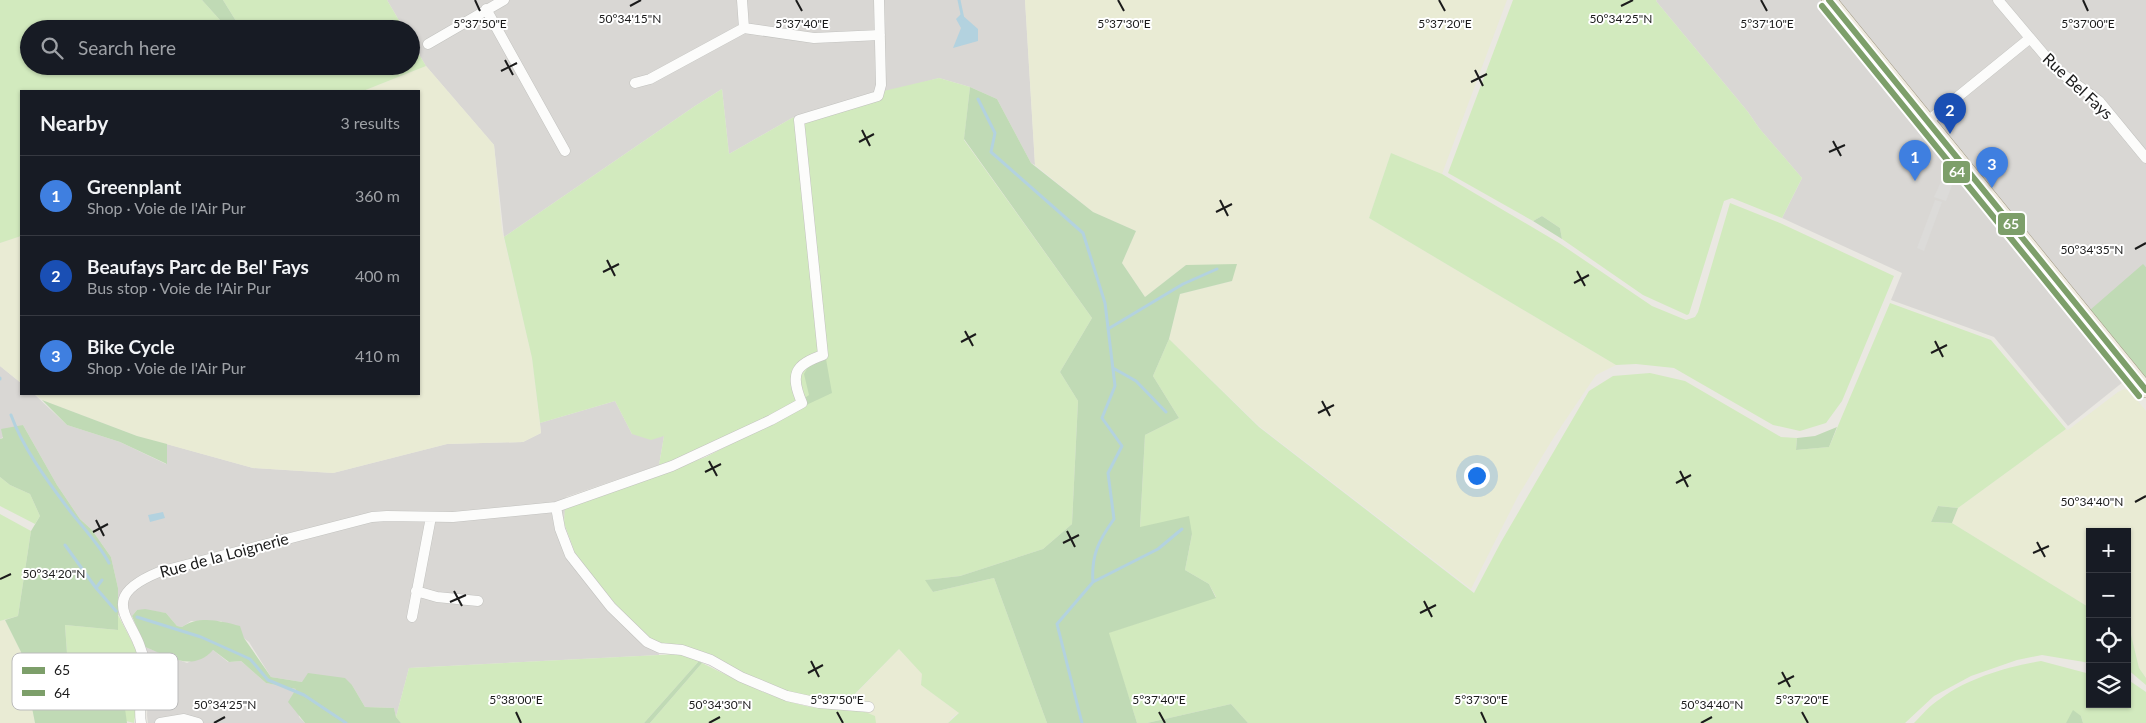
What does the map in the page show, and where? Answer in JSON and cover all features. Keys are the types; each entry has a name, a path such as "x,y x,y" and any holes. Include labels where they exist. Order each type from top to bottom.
{"main road":[{"path":"1829,0 2146,390"}],"street":[{"path":"428,44 504,0"},
{"path":"742,0 744,28"},
{"path":"635,83 650,79 744,28 814,38 880,35 879,0"},
{"name":"Rue Bel Fays","path":"1998,0 2057,70 2099,101 2146,158"},
{"path":"486,9 565,150"},
{"name":"Rue de la Loignerie","path":"141,653 125,618 123,608 125,597 136,584 159,572 353,521 387,516 431,517 556,507 672,466 772,420 802,403 796,381 797,370 805,362 823,355 799,120 878,96 881,84 880,35"},
{"name":"Rue Bel Fays","path":"1928,121 2029,39"},
{"path":"556,507 560,529 570,555 611,607 647,642 660,648 682,650 711,660 741,677 787,696 819,703 869,707"},
{"path":"412,617 431,517"},
{"path":"416,591 437,597 478,601"},
{"name":"Rue de la Loignerie","path":"140,710 141,723"},
{"path":"160,723 184,719 198,723"}],"shaded area":[{"path":"387,0 1025,0 1035,165 1031,163 997,99 970,87 939,78 792,118 729,154 722,89 504,237 494,145 426,66 420,56 420,20 399,20"},
{"path":"1657,0 2146,0 2146,267 2143,265 2128,378 2068,426 1994,337 1891,300 1902,273 1782,218 1802,178 1759,128"},
{"path":"1948,166 1956,175 1946,201 1934,197"},
{"path":"1935,200 1942,202 1924,251 1917,248"},
{"path":"0,366 20,382 20,395 35,395 67,425 120,442 166,464 167,444 253,468 333,473 447,444 523,442 541,433 540,423 615,401 632,434 664,436 659,465 566,497 564,524 575,553 603,590 638,629 657,643 659,655 409,668 396,717 394,708 365,707 352,685 302,682 271,677 249,642 221,621 191,621 182,627 177,626 166,613 137,610 132,616 118,615 118,588 111,557 92,530 80,519 57,485 23,425 0,439"},
{"path":"145,647 161,653 147,653"},
{"path":"213,650 228,662 241,661 266,683 297,689 299,717 305,723 148,723 147,710 178,710 178,660 187,663"}],"green space":[{"path":"0,0 202,0 220,20 20,20 20,75 403,75 366,90 20,90 20,236 0,243"},
{"path":"202,0 223,0 235,20 220,20"},
{"path":"223,0 387,0 399,20 235,20"},
{"path":"1025,0 1507,0 1442,174 1391,153 1369,218 1616,365 1596,375 1554,437 1518,496 1471,589 1259,426 1169,339 1180,294 1232,281 1186,265 1145,297 1122,263 1136,231 1093,212 1035,165"},
{"path":"1513,0 1657,0 1759,128 1802,178 1782,218 1732,198 1724,201 1689,314 1687,315 1643,295 1562,239 1560,228 1542,216 1533,221 1448,173"},
{"path":"420,56 426,66 420,68"},
{"path":"426,66 494,145 502,230 532,358 541,433 523,442 447,444 333,473 253,468 137,436 42,400 35,395 420,395 420,90 366,90 403,75 420,75 420,68"},
{"path":"939,78 970,87 964,140 1092,318 1060,372 1078,401 1072,524 1043,549 960,576 926,580 933,592 994,578 1047,723 948,723 959,713 921,685 922,674 899,649 849,700 791,695 657,643 638,629 603,590 575,553 564,523 565,508 706,457 811,402 683,457 659,465 664,436 651,440 632,434 615,401 540,423 532,358 504,237 722,89 729,154 792,118 875,93"},
{"path":"970,87 997,99 1031,163 1093,212 1136,231 1122,263 1145,297 1186,265 1237,264 1232,281 1180,294 1169,339 1153,376 1179,418 1145,435 1140,527 1189,516 1192,534 1185,570 1209,584 1216,598 1109,633 1137,723 1047,723 994,578 933,592 925,580 960,576 1043,549 1072,524 1078,401 1060,372 1092,318 964,139"},
{"path":"1391,153 1442,174 1559,243 1652,306 1686,320 1695,317 1698,312 1730,203 1780,223 1894,276 1842,401 1826,423 1800,431 1773,425 1674,368 1636,364 1616,365 1369,218"},
{"path":"1542,216 1560,228 1562,239 1533,221"},
{"path":"20,236 20,382 0,366 0,243"},
{"path":"2143,264 2146,267 2146,383 2090,310"},
{"path":"1890,303 1991,340 2066,429 1958,508 1938,506 1931,522 1952,523 2086,606 2086,662 2042,655 2017,660 1971,676 1934,696 1905,723 1248,723 1231,704 1147,723 1137,723 1108,633 1216,597 1209,584 1185,570 1192,534 1140,528 1145,435 1179,418 1153,376 1169,339 1259,427 1474,593 1501,542 1589,391 1613,376 1650,373 1685,381 1781,437 1797,438 1796,450 1829,447"},
{"path":"826,359 832,393 802,407 799,402 809,395 804,374 809,365"},
{"path":"2124,389 2130,391 2146,411 2146,678 2139,668 2131,635 2131,528 2086,528 2086,606 1952,523 1958,508"},
{"path":"42,400 137,436 167,444 167,464 120,442 67,425"},
{"path":"23,425 57,485 80,519 92,530 111,557 118,588 118,630 65,625 67,653 21,653 5,620 18,616 31,531 40,516 30,494 10,485 0,477 0,439 3,438 1,429"},
{"path":"1837,427 1829,447 1796,450 1797,438 1815,436"},
{"path":"0,477 10,485 30,494 40,516 35,524 0,506"},
{"path":"1938,506 1958,508 1952,523 1931,522"},
{"path":"0,514 31,531 18,616 0,621"},
{"path":"145,609 166,613 177,626 182,627 189,623 203,620 240,626 244,638 271,677 302,682 308,673 345,678 352,685 365,707 394,708 396,717 401,723 305,723 288,702 296,689 266,683 241,661 229,662 213,650 205,657 189,662 178,660 178,653 160,653 145,647 132,616 137,610"},
{"path":"118,615 138,653 67,653 65,625 118,630"},
{"path":"5,620 21,653 12,653 12,710 32,710 35,723 0,723 0,621"},
{"path":"2131,635 2139,668 2146,678 2146,685 2131,672"},
{"path":"899,649 922,674 921,685 959,713 952,717 948,723 876,723 863,710 849,701"},
{"path":"679,654 699,661 644,723 401,723 396,717 409,668"},
{"path":"699,661 702,663 650,723 644,723"},
{"path":"2041,661 2086,673 2086,708 2131,708 2131,682 2146,692 2146,723 2083,723 2081,716 2066,723 1914,723 1936,701 1963,685 1988,674"},
{"path":"702,663 753,688 793,703 823,708 858,710 875,716 876,723 650,723"},
{"path":"1231,704 1248,723 1147,723"},
{"path":"32,710 125,710 127,723 35,723"},
{"path":"124,710 136,710 134,723 126,721"},
{"path":"2073,710 2081,716 2083,723 2066,723"}],"water":[{"path":"961,14 978,29 978,41 953,48 961,28 956,19"},
{"path":"163,512 165,518 150,522 148,515"}],"waterway":[{"path":"959,0 963,19"},
{"path":"978,99 995,133 991,152 1083,233 1105,303 1115,386 1102,418 1122,446 1108,473 1114,519 1097,548 1093,564 1093,582 1057,624 1082,723"},
{"path":"1108,329 1183,284 1217,269"},
{"path":"1113,368 1136,381 1166,412"},
{"path":"11,415 36,463 67,507 100,548 109,563"},
{"path":"1093,582 1158,549 1182,529"},
{"path":"65,545 96,588 116,611"},
{"path":"96,588 102,580"},
{"path":"137,617 201,637 250,659 268,680 304,695 346,723"}],"transit line":[{"name":"65","path":"1829,0 2146,390"},
{"name":"64","path":"1822,6 2139,396"}],"place":[{"name":"Beaufays Parc de Bel' Fays","path":"1950,134"},
{"name":"Greenplant","path":"1915,181"},
{"name":"Bike Cycle","path":"1992,188"}]}
